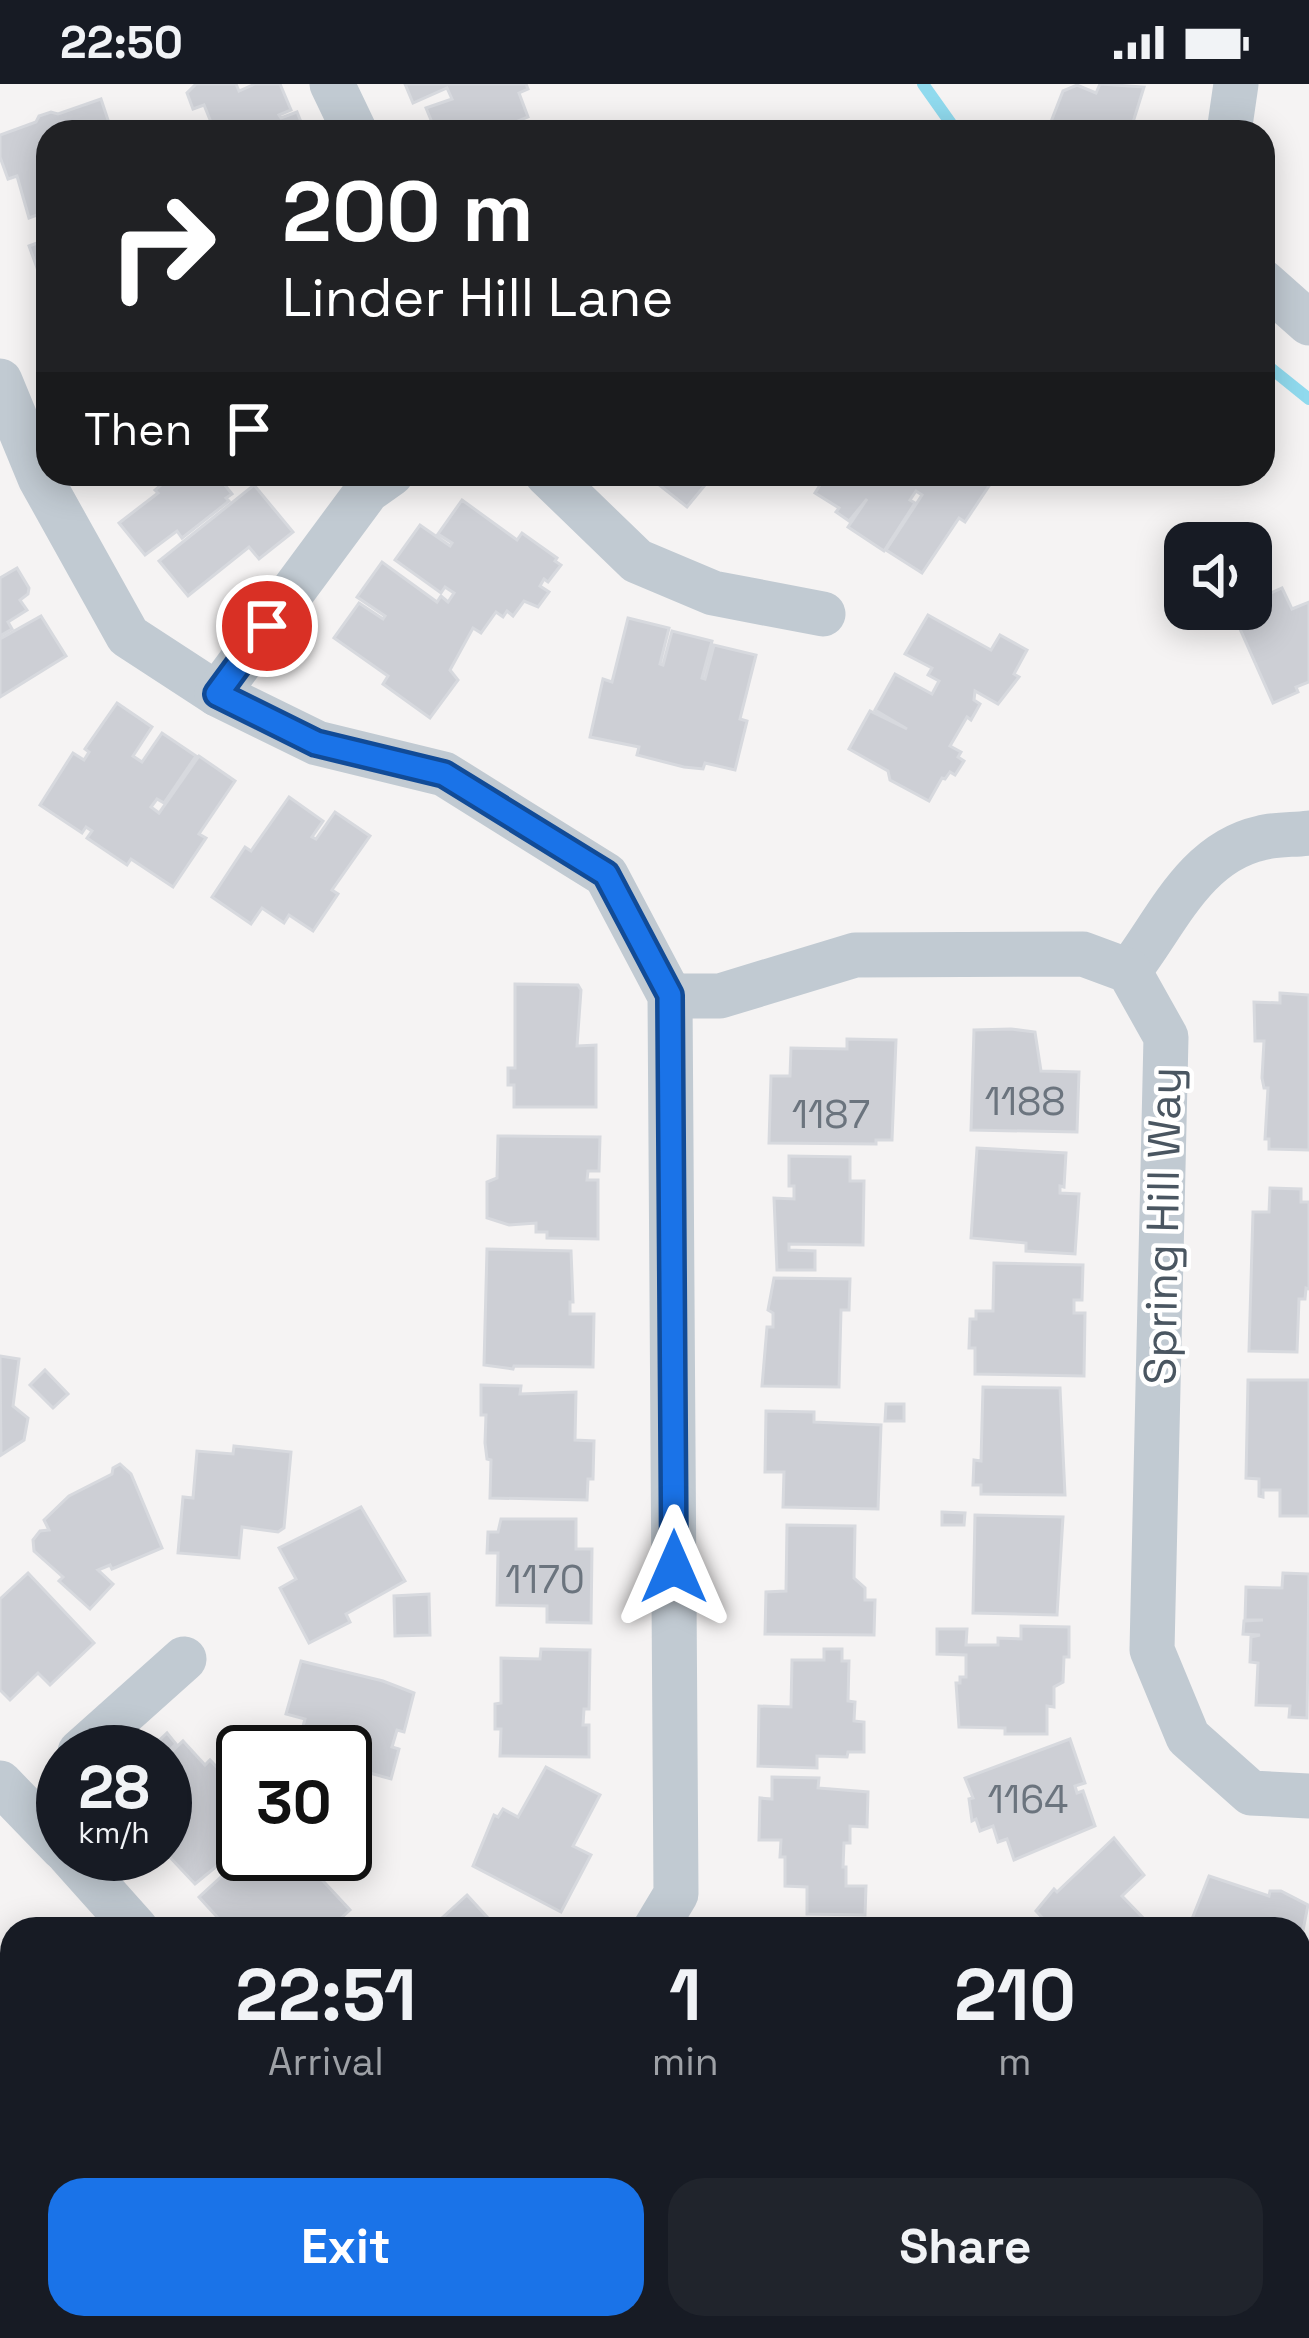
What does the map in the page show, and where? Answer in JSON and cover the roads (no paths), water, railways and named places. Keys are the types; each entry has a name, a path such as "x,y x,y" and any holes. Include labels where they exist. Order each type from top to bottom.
{"street":[{"path":"332,84 349,120"},
{"path":"1231,120 1236,84"},
{"path":"1275,292 1309,322"},
{"path":"0,381 36,468"},
{"path":"44,486 128,636 217,694 316,743 444,774 606,874 670,995 676,1894 663,1917"},
{"path":"217,694 374,486"},
{"path":"560,486 638,561 713,592 823,614"},
{"path":"670,995 719,996 855,955 1083,955 1129,970 1184,890 1212,860 1258,838 1309,833"},
{"name":"Spring Hill Way","path":"1129,970 1166,1036 1152,1649 1188,1737 1251,1793 1309,1796"},
{"path":"110,1725 184,1659"},
{"path":"12,1793 36,1819"},
{"path":"93,1881 125,1917"}],"waterway":[{"path":"923,84 948,120"},
{"path":"1275,372 1309,399"}]}
